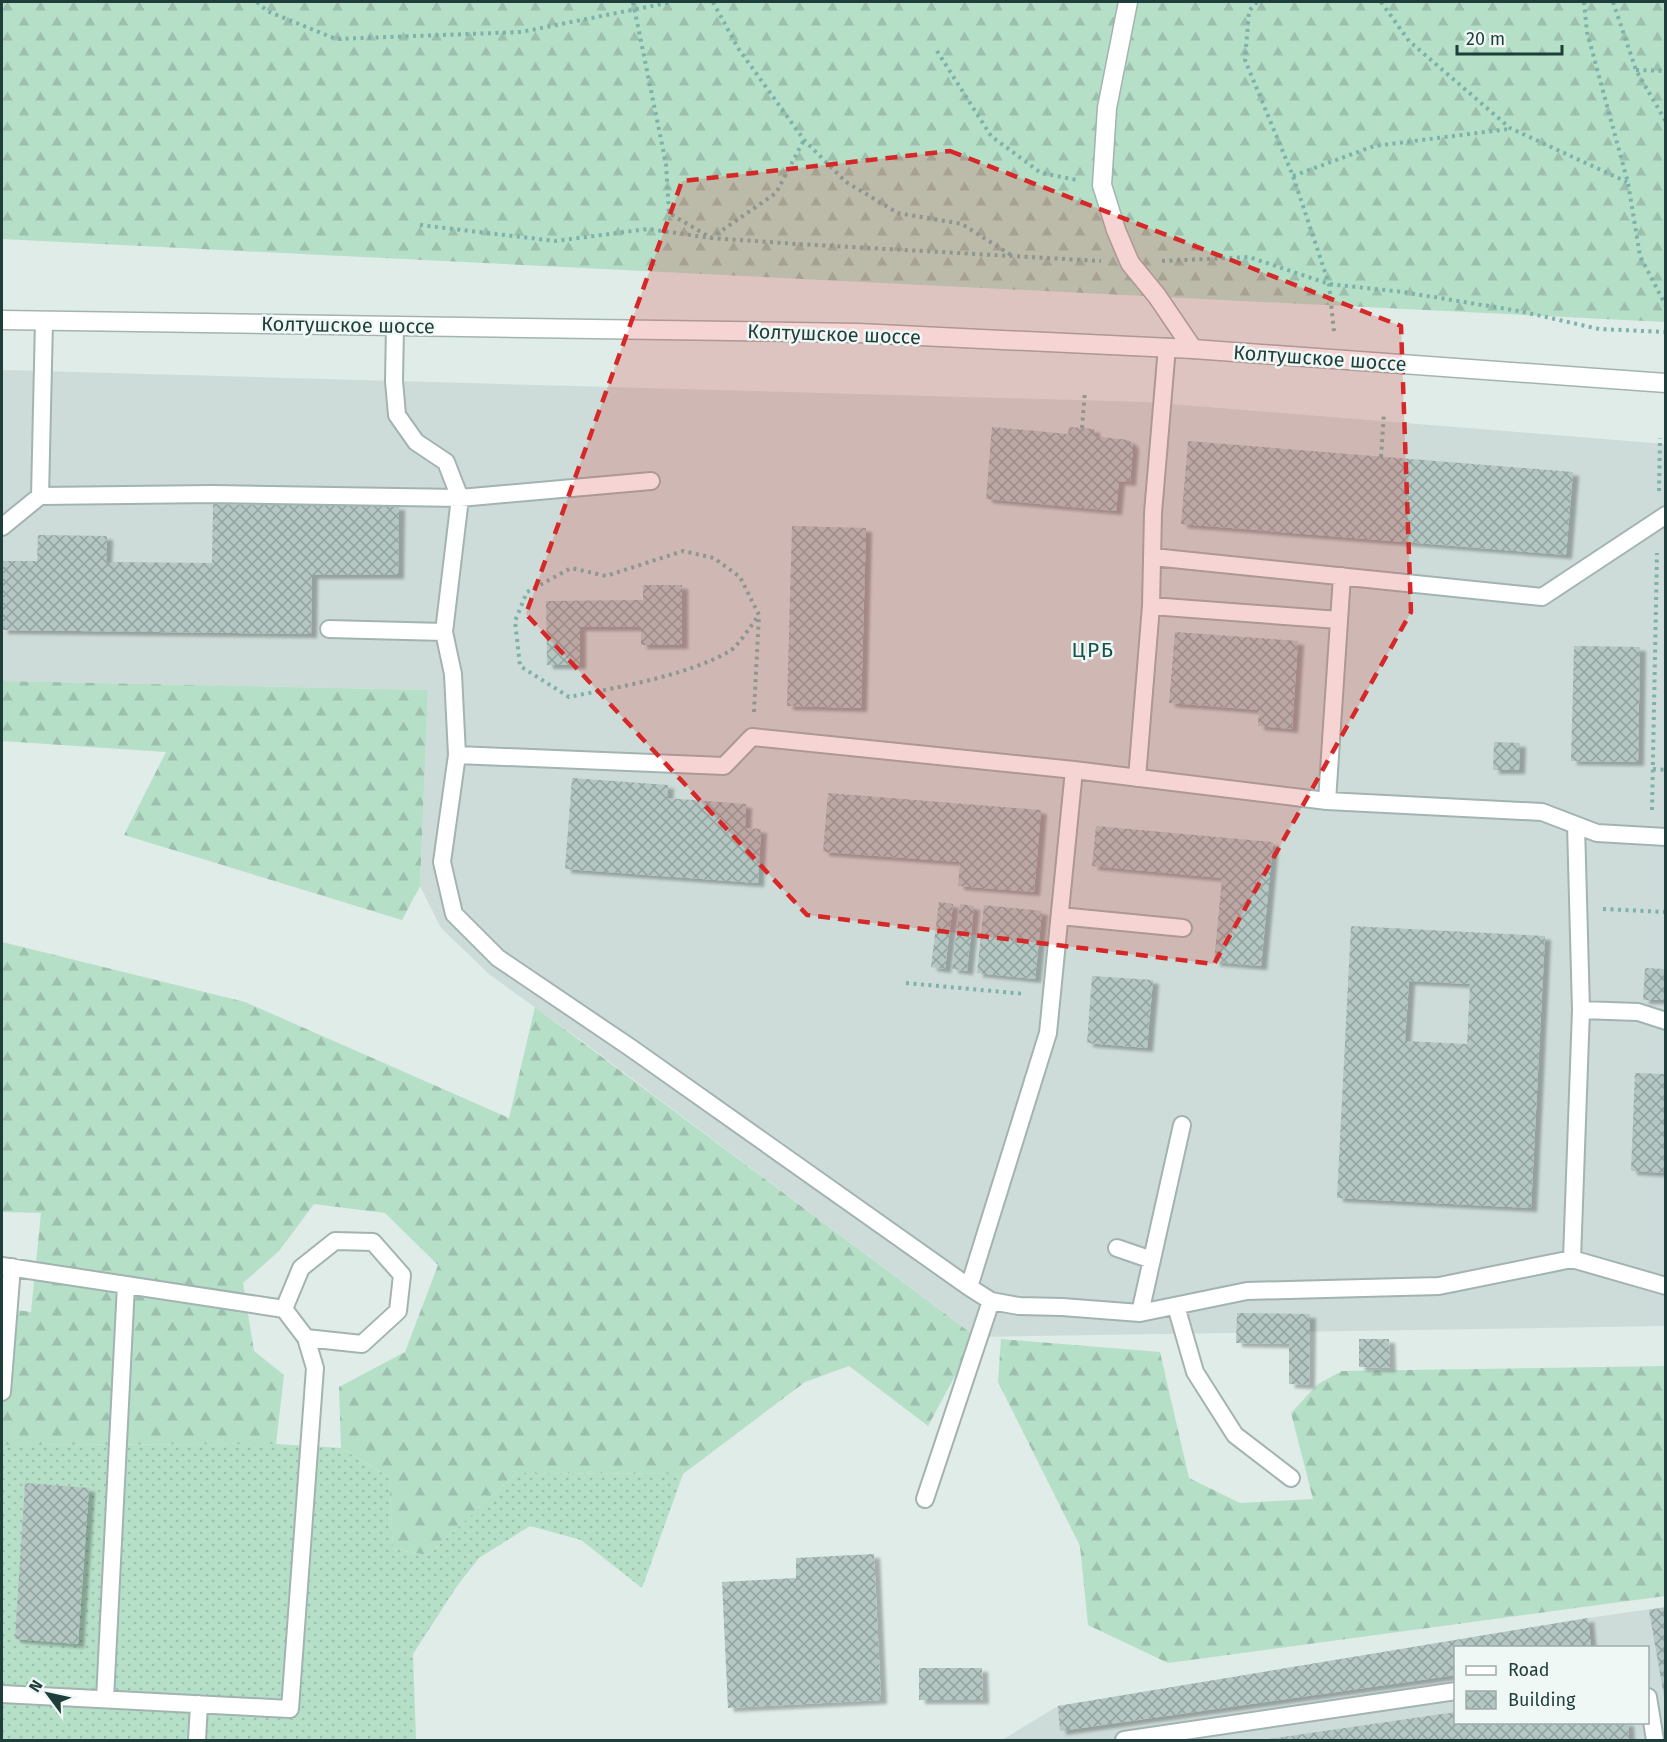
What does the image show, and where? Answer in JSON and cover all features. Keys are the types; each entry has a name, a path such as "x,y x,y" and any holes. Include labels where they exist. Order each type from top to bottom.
{"street":[{"path":"1128,2 1107,108 1102,185 1116,230 1130,263 1157,296 1193,349"},
{"name":"Колтушское шоссе","path":"2,320 858,333 1167,347 1665,383"}],"lane":[{"path":"40,496 44,321"},
{"path":"395,326 394,381 397,415 416,442 447,462 460,498 444,632 453,675 457,755 442,862 454,914 498,958 631,1048 991,1301 1019,1306 1140,1313 1246,1291 1438,1286 1572,1259 1665,1286"},
{"path":"1137,778 1151,606 1153,513 1167,347"},
{"path":"2,526 40,496 213,495 460,498 651,481"},
{"path":"1153,557 1542,597 1665,516"},
{"path":"1327,801 1342,576"},
{"path":"1151,606 1339,620"},
{"path":"329,629 444,632"},
{"path":"457,755 724,766 752,737 1074,770 1327,801 1542,812 1597,833 1658,837"},
{"path":"969,1287 1048,1033 1074,770"},
{"path":"1572,1259 1581,1010 1576,825"},
{"path":"1060,916 1183,928"},
{"path":"1581,1010 1638,1012 1665,1021"},
{"path":"1140,1313 1182,1125"},
{"path":"284,1309 301,1268 335,1241 373,1242 402,1275 398,1311 362,1344 306,1338"},
{"path":"1117,1248 1152,1260"},
{"path":"2,1392 7,1266 284,1309 306,1338 315,1368 290,1709 2,1694"},
{"path":"105,1699 126,1285"},
{"path":"925,1499 991,1301"},
{"path":"1176,1306 1195,1372 1235,1435 1291,1478"},
{"path":"1124,1740 1454,1691"},
{"path":"197,1740 199,1704"},
{"path":"1649,1708 1655,1740"}],"path":[{"path":"257,2 267,11 336,39 521,32 672,2"},
{"path":"633,2 666,164 669,213 711,238"},
{"path":"713,2 738,48 804,140 846,182 898,213 962,224 1011,256"},
{"path":"1257,2 1249,11 1245,60 1293,176 1329,284 1337,359"},
{"path":"1381,2 1409,41 1510,129 1628,183"},
{"path":"1584,2 1587,32 1628,183 1640,256 1665,306"},
{"path":"1613,2 1636,70 1665,122"},
{"path":"937,51 991,136 1041,173 1102,185"},
{"path":"1636,70 1665,70"},
{"path":"1293,176 1374,146 1510,129"},
{"path":"711,238 776,193 804,140"},
{"path":"420,225 555,241 648,229 711,238 1130,263 1249,257 1329,284 1403,292 1519,311 1599,328 1665,332"},
{"path":"1082,428 1085,391"},
{"path":"1381,457 1384,413"},
{"path":"1658,497 1660,438"},
{"path":"752,737 759,615 740,577 714,558 683,551 606,576 571,568 527,592 515,621 520,666 569,697 619,687 688,668 732,650 759,615"},
{"path":"1658,553 1653,769 1658,837"},
{"path":"1653,769 1665,770"},
{"path":"1578,908 1665,912"},
{"path":"906,982 1052,997"}],"highlighted area":[{"path":"950,151 1401,326 1411,612 1214,964 807,915 526,614 682,181"}],"shaded area":[{"path":"2,370 1146,402 1665,444 1665,1326 976,1337 578,1038 490,975 441,928 420,886 428,690 2,681"},
{"path":"1665,1607 1665,1740 1002,1740 1058,1706"}],"green space":[{"path":"2,2 1665,2 1665,322 2,239"},
{"path":"2,681 428,690 420,886 402,920 124,835 166,752 2,741"},
{"path":"2,942 245,1002 509,1118 535,1007 976,1337 928,1426 849,1366 805,1382 683,1474 517,1473 428,1555 393,1549 389,1477 341,1448 339,1387 405,1352 438,1265 385,1213 314,1204 279,1251 243,1283 254,1351 284,1375 276,1444 2,1445 2,1308 31,1312 41,1213 2,1212"},
{"path":"1001,1339 1160,1352 1189,1478 1240,1503 1313,1499 1291,1413 1318,1384 1342,1371 1665,1366 1665,1596 1168,1663 1088,1625 1080,1546 998,1382"},
{"path":"276,1444 341,1448 389,1477 393,1549 428,1555 517,1473 683,1474 642,1588 581,1540 530,1526 479,1558 457,1586 413,1654 416,1740 2,1740 2,1445"}],"building":[{"path":"992,427 1068,434 1069,427 1094,429 1094,436 1131,442 1133,446 1130,482 1119,481 1116,511 986,499"},
{"path":"1188,441 1573,472 1566,555 1181,524"},
{"path":"213,504 399,506 398,575 312,575 311,634 2,630 2,561 37,561 38,535 107,536 106,562 212,563"},
{"path":"792,526 866,528 861,708 787,706"},
{"path":"643,585 682,585 682,645 641,645 641,627 580,627 580,665 547,665 546,601 643,600"},
{"path":"1175,632 1298,641 1292,729 1258,726 1259,710 1169,703"},
{"path":"1574,646 1640,647 1638,762 1571,761"},
{"path":"1494,742 1520,743 1519,770 1493,770"},
{"path":"572,778 668,785 667,798 746,804 745,828 761,829 758,883 565,869"},
{"path":"828,793 1041,810 1034,892 958,886 960,862 823,852"},
{"path":"1096,826 1273,842 1261,966 1214,962 1222,878 1092,866"},
{"path":"939,902 953,904 945,969 931,967"},
{"path":"960,904 974,906 967,971 952,969"},
{"path":"984,905 1042,911 1035,979 977,973"},
{"path":"1351,926 1545,936 1531,1208 1337,1198","holes":["1409,981 1470,984 1467,1044 1405,1041"]},
{"path":"1645,968 1666,969 1666,1000 1643,1000"},
{"path":"1092,976 1153,980 1147,1048 1087,1043"},
{"path":"1635,1073 1666,1074 1666,1173 1631,1171"},
{"path":"1237,1313 1310,1314 1309,1385 1289,1384 1289,1344 1236,1343"},
{"path":"1359,1339 1389,1339 1390,1368 1359,1367"},
{"path":"25,1483 89,1488 78,1644 15,1639"},
{"path":"874,1554 881,1700 728,1708 722,1582 796,1578 796,1558"},
{"path":"1666,1607 1666,1697 1664,1697 1649,1610"},
{"path":"1588,1618 1591,1646 1454,1646 1454,1675 1060,1731 1058,1706"},
{"path":"919,1668 982,1668 983,1700 919,1700"},
{"path":"1454,1712 1454,1724 1628,1724 1629,1740 1262,1740"}],"district":[{"name":"ЦРБ","path":"1093,650"}]}
